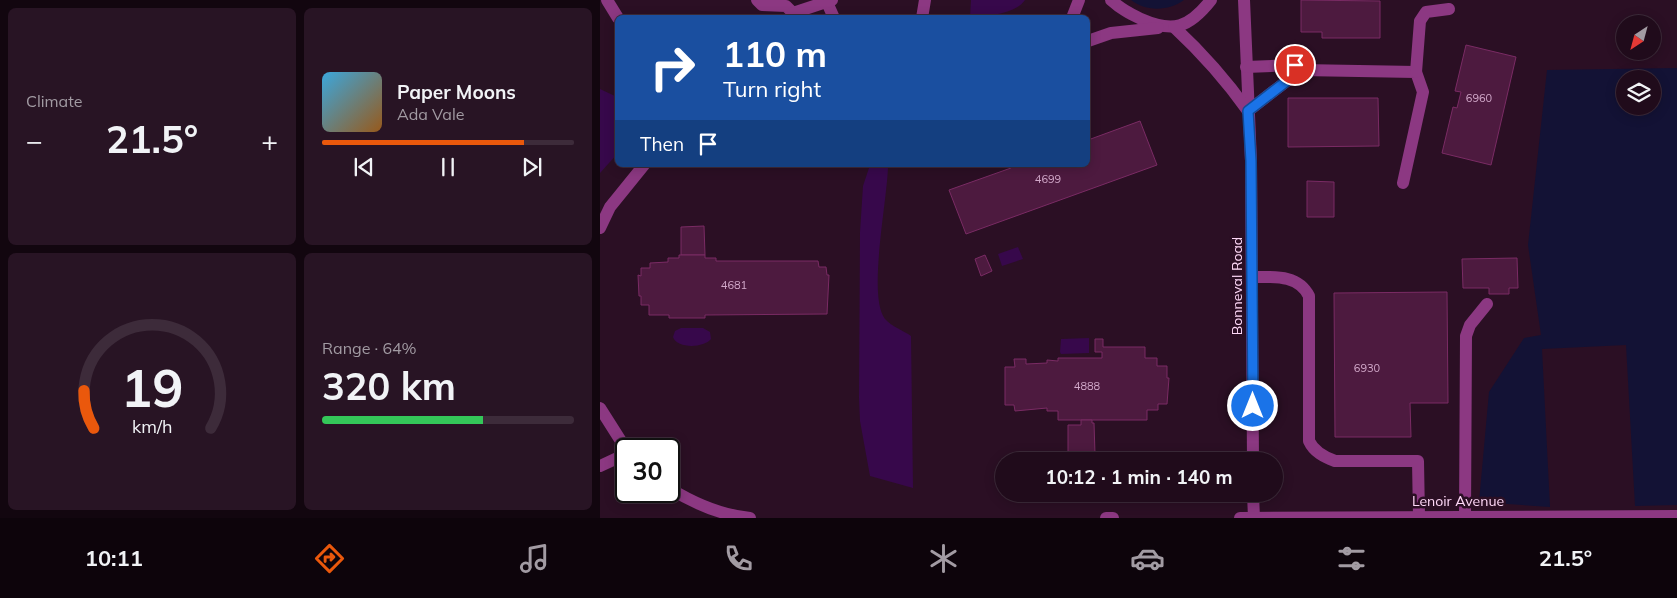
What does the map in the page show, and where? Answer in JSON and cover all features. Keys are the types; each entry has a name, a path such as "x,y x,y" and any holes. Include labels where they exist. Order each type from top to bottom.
{"street":[{"path":"607,0 616,15"},
{"path":"757,0 762,5 786,6 794,15 828,0 833,15"},
{"path":"922,15 925,0"},
{"path":"1073,15 1079,0"},
{"path":"1111,0 1122,10 1160,27"},
{"path":"1090,40 1111,33 1174,27 1190,22 1211,0"},
{"name":"Bonneval Road","path":"1244,0 1251,161 1253,452"},
{"path":"1403,183 1423,92 1416,72 1420,21 1426,12 1449,9"},
{"path":"1174,27 1200,50 1229,84 1248,111 1301,70 1416,72"},
{"path":"1246,67 1295,65 1301,70"},
{"path":"600,228 620,193 642,167"},
{"path":"1252,277 1289,278 1301,285 1309,296 1309,441 1312,447 1323,456 1335,461 1418,461 1419,517"},
{"path":"1465,516 1466,336 1470,325 1487,304"},
{"path":"600,408 619,438"},
{"path":"600,466 615,459"},
{"path":"680,495 709,509 750,518"},
{"path":"1254,502 1254,518"},
{"name":"Lenoir Avenue","path":"1240,518 1677,516"},
{"path":"1106,518 1113,518"}],"shaded area":[{"path":"971,0 1025,0 1007,12 992,15 970,15"},
{"path":"1131,0 1184,0 1178,4 1158,9 1144,7"},
{"path":"1677,68 1677,505 1635,506 1626,345 1542,349 1550,507 1479,502 1489,392 1524,338 1541,335 1528,245 1547,70"},
{"path":"600,89 615,96 615,156 600,173"},
{"path":"869,167 888,167 878,269 878,290 880,307 885,319 911,336 913,488 870,476 860,421 860,232 863,186"},
{"path":"1018,247 1023,259 1002,266 998,254"},
{"path":"681,328 703,328 710,332 711,339 703,344 691,346 680,344 673,337 675,331"},
{"path":"1089,338 1089,353 1061,354 1061,339"}],"building":[{"path":"1301,0 1380,1 1380,38 1322,38 1322,32 1301,32"},
{"path":"1466,45 1516,57 1491,165 1442,153 1453,107 1457,108 1461,92 1455,91"},
{"path":"1288,98 1378,98 1379,146 1288,147"},
{"path":"1140,121 1157,165 966,234 949,190 1012,167 1090,167 1090,139"},
{"path":"1307,181 1334,182 1334,217 1307,217"},
{"path":"704,226 705,255 681,255 681,227"},
{"path":"679,255 705,255 705,258 716,258 716,261 818,261 819,267 826,267 827,275 829,275 827,314 705,315 705,318 669,318 669,315 649,315 649,305 641,305 641,296 639,296 638,275 641,276 641,268 650,268 650,263 668,262 668,258 679,258"},
{"path":"985,255 992,271 981,276 975,259"},
{"path":"1517,258 1518,288 1509,288 1509,294 1489,294 1489,288 1463,288 1462,259"},
{"path":"1447,292 1448,403 1410,403 1411,437 1335,437 1334,293"},
{"path":"1095,339 1103,339 1103,347 1145,347 1145,358 1157,358 1157,366 1167,366 1167,378 1169,378 1167,404 1158,404 1158,410 1147,410 1147,420 1058,420 1058,411 1047,411 1047,408 1015,411 1014,405 1005,405 1005,367 1015,367 1014,359 1026,359 1026,364 1047,363 1047,360 1058,361 1058,358 1102,358 1102,352 1095,352"},
{"path":"1081,420 1092,420 1092,423 1094,423 1095,452 1068,452 1068,425 1081,425"}],"route":[{"path":"1253,406 1251,161 1248,111 1301,70 1295,65"}]}
